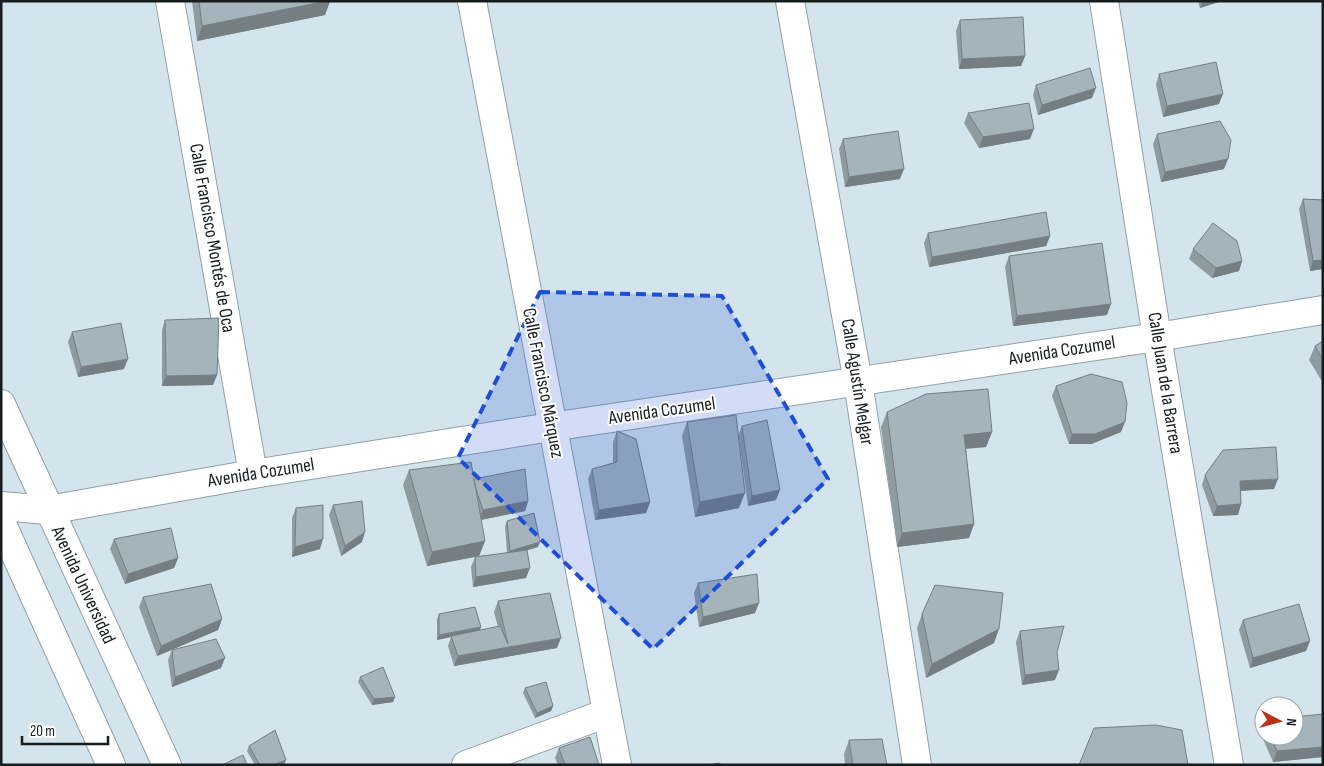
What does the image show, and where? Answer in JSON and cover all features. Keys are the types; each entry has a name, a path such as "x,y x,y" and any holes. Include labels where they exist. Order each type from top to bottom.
{"street":[{"name":"Calle Francisco Montés de Oca","path":"170,1 253,474"},
{"name":"Calle Francisco Márquez","path":"472,1 551,427 617,765"},
{"name":"Calle Agustín Melgar","path":"790,1 858,382 917,765"},
{"name":"Calle Juan de la Barrera","path":"1104,1 1156,337 1229,765"},
{"name":"Avenida Cozumel","path":"1,506 48,510 253,474 551,427 1156,337 1323,310"},
{"name":"Avenida Universidad","path":"1,404 48,510 167,765"},
{"path":"1,522 111,765"},
{"path":"466,765 607,713"}],"highlighted area":[{"path":"540,292 722,296 828,479 653,649 458,458"}],"building":[{"path":"199,1 327,1 202,26"},
{"path":"1023,17 1025,56 962,59 960,20"},
{"path":"1216,62 1223,94 1167,106 1159,74"},
{"path":"1090,68 1096,88 1042,105 1036,85"},
{"path":"1029,103 1034,129 983,137 968,113"},
{"path":"1220,121 1231,140 1228,159 1165,172 1157,134"},
{"path":"898,131 904,169 849,177 843,139"},
{"path":"1303,199 1323,200 1323,260 1313,261"},
{"path":"1046,212 1050,236 932,257 928,233"},
{"path":"1213,223 1237,241 1242,261 1216,268 1193,249"},
{"path":"1102,243 1111,304 1017,316 1009,256"},
{"path":"219,318 217,375 166,376 165,320"},
{"path":"121,323 128,359 81,367 72,332"},
{"path":"1323,341 1323,360 1315,346"},
{"path":"1091,374 1122,382 1127,403 1125,422 1095,434 1072,434 1056,386"},
{"path":"988,389 992,432 964,435 974,524 902,533 887,412 926,394"},
{"path":"736,415 745,493 700,502 687,422"},
{"path":"767,420 780,490 752,496 742,426"},
{"path":"617,431 636,439 650,502 599,510 592,469 617,462"},
{"path":"1276,447 1278,479 1240,481 1241,504 1217,506 1205,475 1223,450"},
{"path":"471,462 485,541 432,552 409,470"},
{"path":"525,469 528,501 483,510 474,479"},
{"path":"362,501 365,532 345,546 333,505"},
{"path":"323,505 323,539 295,547 296,508"},
{"path":"534,513 540,542 510,551 507,521"},
{"path":"171,528 178,558 128,574 114,539"},
{"path":"527,550 530,568 476,577 475,557"},
{"path":"757,574 759,603 703,617 698,583"},
{"path":"211,584 222,619 161,646 143,597"},
{"path":"935,585 1003,593 999,629 932,664 922,614"},
{"path":"550,593 561,638 458,656 451,636 500,626 508,644 498,601"},
{"path":"1299,604 1310,641 1253,658 1243,620"},
{"path":"475,607 481,627 439,635 439,614"},
{"path":"1064,626 1057,652 1059,670 1025,675 1020,631"},
{"path":"216,639 225,658 175,677 172,650"},
{"path":"383,667 395,697 374,699 360,677"},
{"path":"546,682 553,706 537,713 525,688"},
{"path":"1323,714 1323,747 1277,751 1275,746 1304,746 1304,716"},
{"path":"1156,725 1182,730 1188,765 1079,765 1094,728"},
{"path":"275,730 286,760 273,765 260,765 249,746"},
{"path":"590,737 599,765 565,765 559,748"},
{"path":"882,739 887,765 853,765 849,740"},
{"path":"243,755 247,765 222,765"}]}
